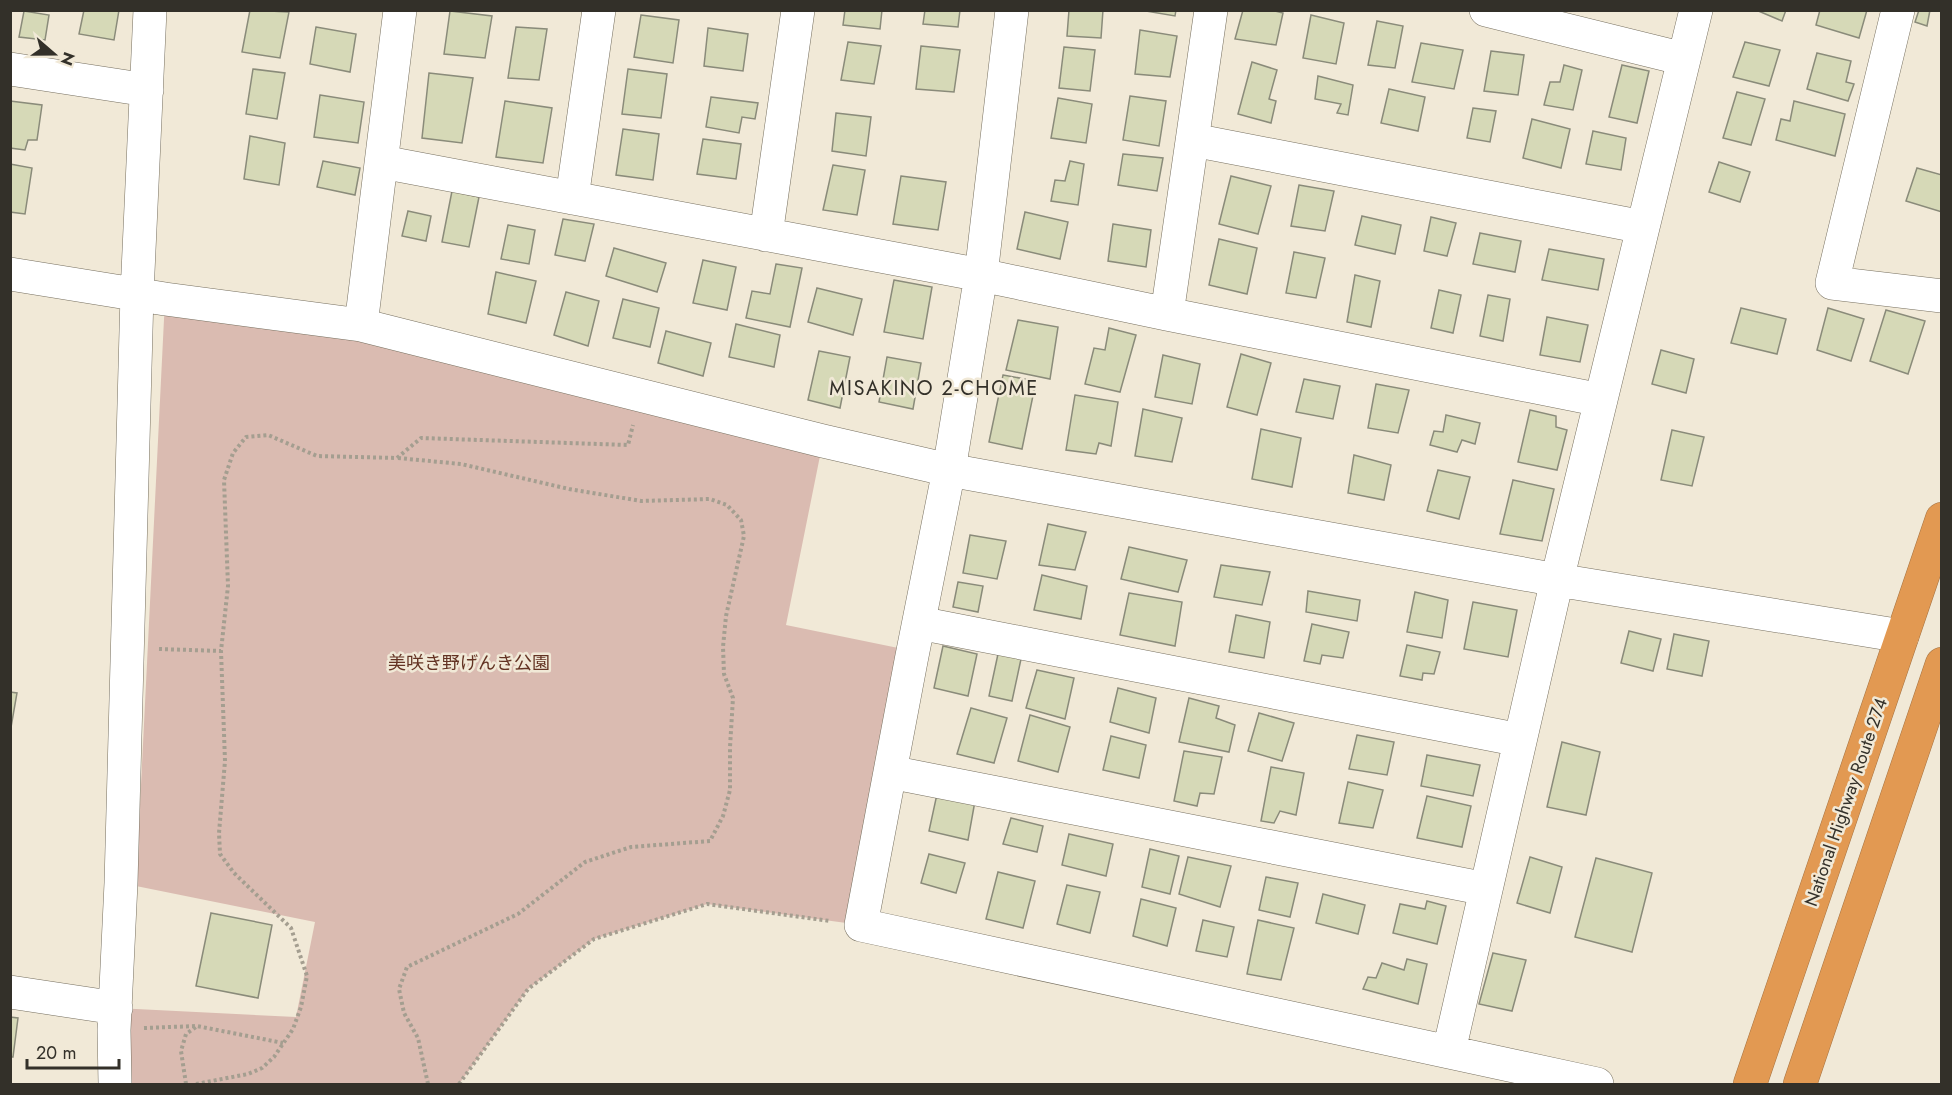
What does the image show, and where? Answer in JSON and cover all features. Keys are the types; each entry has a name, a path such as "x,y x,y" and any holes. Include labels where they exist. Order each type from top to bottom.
{"highway":[{"name":"National Highway Route 274","path":"1750,1084 1941,519"},
{"path":"1800,1084 1941,664"}],"street":[{"path":"115,1084 115,1019 121,883 137,294 150,10"},
{"path":"361,325 400,10"},
{"path":"572,198 599,10"},
{"path":"766,236 798,10"},
{"path":"1012,10 981,275 949,470 861,925 1597,1084"},
{"path":"1167,315 1211,10"},
{"path":"1485,10 1684,59"},
{"path":"1449,1051 1557,580 1696,10"},
{"path":"1898,10 1832,283 1941,296"},
{"path":"10,69 147,90"},
{"path":"1193,140 1643,227"},
{"path":"382,162 981,275 1167,315 1601,399"},
{"path":"10,274 361,325 823,441 949,470 1557,580 1902,636"},
{"path":"919,623 1520,740"},
{"path":"890,772 1486,889"},
{"path":"10,992 115,1019"}],"path":[{"path":"397,458 421,438 628,445 640,395"},
{"path":"196,1084 248,1074 262,1068 274,1057 293,1029 301,1007 307,976 291,928 234,873 220,854 219,833 225,761 221,651 228,586 224,480 233,453 246,437 268,435 316,456 397,458 461,464 569,489 641,501 710,499 727,505 741,520 744,536 726,616 723,647 724,674 733,698 730,790 723,816 710,841 631,847 585,862 518,914 407,967 399,990 404,1013 418,1038 428,1084"},
{"path":"158,649 221,651"},
{"path":"459,1084 528,989 594,939 707,904 861,925"},
{"path":"115,1019 196,1026 283,1044"},
{"path":"186,1084 181,1051 186,1034 196,1026"}],"green space":[{"name":"美咲き野げんき公園","path":"165,299 823,441 786,625 908,650 861,925 707,904 594,939 528,989 459,1084 115,1084 116,1008 296,1017 315,922 136,886"}],"building":[{"path":"84,10 119,10 114,40 79,34"},
{"path":"250,10 289,12 280,58 242,52"},
{"path":"845,10 882,10 880,29 843,25"},
{"path":"925,10 960,10 958,27 923,24"},
{"path":"1069,10 1103,10 1101,38 1067,36"},
{"path":"1140,10 1176,10 1175,16"},
{"path":"1243,10 1271,10 1283,13 1276,45 1235,39"},
{"path":"1756,10 1786,10 1782,21"},
{"path":"1820,10 1867,10 1859,38 1816,25"},
{"path":"1919,10 1930,10 1927,26 1915,22"},
{"path":"24,11 49,15 45,40 19,37"},
{"path":"450,11 492,16 485,58 444,54"},
{"path":"641,15 679,20 673,63 634,57"},
{"path":"1311,15 1344,23 1336,64 1303,58"},
{"path":"1377,21 1403,26 1395,68 1368,65"},
{"path":"316,27 356,34 350,72 310,64"},
{"path":"516,27 547,29 539,80 508,78"},
{"path":"708,28 748,34 743,71 704,66"},
{"path":"1140,30 1177,36 1170,77 1135,74"},
{"path":"848,42 881,46 874,84 841,80"},
{"path":"1745,42 1780,50 1769,86 1733,77"},
{"path":"1421,43 1463,50 1454,89 1412,82"},
{"path":"921,46 960,50 954,92 916,89"},
{"path":"1064,47 1095,50 1090,91 1059,88"},
{"path":"1491,51 1524,55 1518,95 1484,91"},
{"path":"1817,53 1851,61 1846,82 1854,84 1848,101 1807,89"},
{"path":"1252,62 1277,70 1269,99 1276,101 1271,123 1238,114"},
{"path":"1564,65 1582,70 1573,110 1544,105 1550,82 1560,82"},
{"path":"1622,65 1649,71 1637,123 1609,117"},
{"path":"253,69 285,73 277,119 246,114"},
{"path":"628,69 667,74 661,118 622,114"},
{"path":"429,73 473,78 462,143 422,138"},
{"path":"1318,76 1353,85 1348,115 1337,113 1341,104 1315,99"},
{"path":"1389,89 1425,97 1418,131 1381,123"},
{"path":"1737,92 1765,99 1751,145 1723,138"},
{"path":"320,95 364,102 358,143 314,137"},
{"path":"1130,96 1166,101 1159,146 1123,140"},
{"path":"711,97 758,103 755,119 742,117 739,133 706,127"},
{"path":"1058,98 1092,104 1086,143 1051,138"},
{"path":"10,101 42,105 37,140 28,140 25,150 10,148"},
{"path":"505,101 552,108 543,163 496,157"},
{"path":"1794,101 1845,114 1835,156 1776,140 1781,119 1790,121"},
{"path":"1473,108 1496,111 1490,142 1467,138"},
{"path":"836,113 871,117 866,156 832,151"},
{"path":"1532,119 1570,129 1561,168 1523,158"},
{"path":"623,129 659,134 653,180 616,175"},
{"path":"1593,131 1626,138 1621,170 1586,164"},
{"path":"250,136 285,143 279,185 244,179"},
{"path":"703,139 741,144 736,179 697,174"},
{"path":"1123,154 1163,158 1157,191 1118,185"},
{"path":"323,161 360,168 355,195 317,187"},
{"path":"1070,161 1084,164 1078,205 1051,201 1055,180 1065,181"},
{"path":"1719,162 1750,172 1740,202 1709,192"},
{"path":"10,164 32,168 25,214 10,212"},
{"path":"833,165 865,170 857,215 823,210"},
{"path":"1917,168 1942,175 1942,212 1906,201"},
{"path":"901,176 946,182 938,230 893,224"},
{"path":"1231,176 1271,186 1258,234 1219,224"},
{"path":"1299,185 1334,191 1325,231 1291,226"},
{"path":"452,191 479,197 469,247 442,242"},
{"path":"408,211 431,216 426,241 402,236"},
{"path":"1025,212 1068,222 1060,259 1017,249"},
{"path":"1362,216 1401,225 1395,254 1355,245"},
{"path":"1431,217 1456,223 1447,256 1424,251"},
{"path":"563,219 594,224 585,261 555,255"},
{"path":"1113,224 1151,230 1146,267 1108,261"},
{"path":"508,225 535,230 529,264 501,259"},
{"path":"1480,233 1521,241 1515,272 1473,264"},
{"path":"1219,239 1257,248 1247,294 1209,285"},
{"path":"614,248 666,263 657,292 606,276"},
{"path":"1549,249 1604,259 1598,290 1542,280"},
{"path":"1294,252 1325,258 1316,298 1286,293"},
{"path":"703,260 736,267 727,310 693,303"},
{"path":"776,264 802,268 790,327 746,318 752,291 770,294"},
{"path":"496,272 536,281 526,323 488,314"},
{"path":"1355,275 1380,281 1371,327 1347,322"},
{"path":"894,280 932,287 923,339 884,332"},
{"path":"817,288 862,299 853,335 808,322"},
{"path":"1439,290 1461,295 1453,333 1431,328"},
{"path":"566,292 599,301 588,346 554,335"},
{"path":"1488,295 1510,299 1503,341 1480,336"},
{"path":"623,299 659,308 650,347 613,338"},
{"path":"1741,308 1786,319 1777,354 1731,343"},
{"path":"1828,308 1864,319 1851,361 1817,350"},
{"path":"1886,310 1925,321 1908,374 1870,361"},
{"path":"1547,317 1588,325 1580,362 1540,355"},
{"path":"1018,320 1058,327 1050,379 1006,370"},
{"path":"736,324 780,335 774,367 729,357"},
{"path":"1109,328 1136,335 1120,392 1085,384 1094,348 1105,350"},
{"path":"666,331 711,343 703,376 658,363"},
{"path":"1661,350 1694,359 1686,393 1652,384"},
{"path":"819,351 850,357 840,408 808,400"},
{"path":"1241,354 1271,363 1257,415 1227,407"},
{"path":"1163,355 1200,364 1192,404 1155,397"},
{"path":"887,357 921,363 913,409 879,402"},
{"path":"1003,375 1036,381 1022,449 989,442"},
{"path":"1304,379 1340,386 1333,419 1296,412"},
{"path":"1376,384 1409,390 1398,433 1368,428"},
{"path":"1075,395 1118,402 1111,446 1099,443 1096,454 1066,450"},
{"path":"1143,409 1182,418 1172,462 1135,456"},
{"path":"1530,410 1556,416 1556,427 1567,430 1557,470 1518,462"},
{"path":"1446,415 1480,423 1475,444 1462,440 1457,452 1430,445 1434,431 1443,432"},
{"path":"1261,429 1301,438 1292,487 1252,479"},
{"path":"1672,430 1704,437 1692,486 1661,480"},
{"path":"1354,455 1391,465 1384,500 1348,493"},
{"path":"1438,470 1470,477 1459,519 1427,511"},
{"path":"1513,480 1554,489 1542,541 1500,534"},
{"path":"1048,524 1086,532 1075,570 1039,565"},
{"path":"970,535 1006,541 997,579 963,573"},
{"path":"1129,547 1187,560 1178,592 1121,579"},
{"path":"1221,565 1270,572 1262,605 1214,597"},
{"path":"1042,575 1087,586 1081,619 1034,610"},
{"path":"958,582 983,586 978,612 953,607"},
{"path":"1308,591 1360,600 1357,621 1306,612"},
{"path":"1415,592 1448,600 1442,638 1407,632"},
{"path":"1129,593 1182,602 1175,646 1120,635"},
{"path":"1473,602 1517,610 1508,657 1464,649"},
{"path":"1236,615 1270,622 1264,658 1229,652"},
{"path":"1312,624 1349,632 1343,658 1322,655 1320,664 1304,661"},
{"path":"1629,631 1661,639 1653,671 1621,663"},
{"path":"1674,634 1709,641 1702,676 1667,669"},
{"path":"1407,645 1440,652 1434,674 1423,673 1422,680 1400,676"},
{"path":"943,646 977,654 968,696 934,688"},
{"path":"998,654 1021,659 1012,701 989,696"},
{"path":"1037,670 1074,678 1065,719 1026,708"},
{"path":"1118,688 1156,698 1149,733 1110,722"},
{"path":"10,692 17,693 10,733"},
{"path":"1189,698 1219,706 1216,718 1235,725 1229,752 1179,742"},
{"path":"971,708 1007,718 994,763 957,754"},
{"path":"1259,713 1294,723 1282,761 1248,751"},
{"path":"1030,715 1070,727 1058,772 1018,761"},
{"path":"1357,735 1394,742 1387,775 1349,769"},
{"path":"1111,736 1146,745 1139,778 1103,770"},
{"path":"1562,742 1600,752 1586,815 1547,807"},
{"path":"1184,751 1222,757 1214,794 1200,793 1197,806 1174,801"},
{"path":"1427,755 1480,765 1473,796 1421,786"},
{"path":"1271,767 1304,773 1296,815 1280,811 1274,823 1261,821"},
{"path":"1348,782 1383,790 1373,828 1339,823"},
{"path":"937,794 975,801 968,840 929,831"},
{"path":"1427,796 1471,806 1462,847 1417,838"},
{"path":"1011,818 1043,826 1037,852 1003,844"},
{"path":"1069,834 1113,844 1106,876 1062,865"},
{"path":"1150,849 1179,856 1170,894 1142,887"},
{"path":"929,854 965,863 956,893 921,883"},
{"path":"1188,857 1231,866 1220,907 1179,894"},
{"path":"1530,857 1562,867 1550,913 1517,903"},
{"path":"1596,858 1652,873 1632,952 1575,937"},
{"path":"998,872 1035,881 1023,928 986,919"},
{"path":"1266,877 1298,883 1290,917 1259,910"},
{"path":"1067,885 1100,892 1090,933 1057,924"},
{"path":"1323,894 1365,905 1358,934 1316,923"},
{"path":"1141,899 1176,908 1167,946 1133,936"},
{"path":"1427,901 1446,906 1437,944 1393,933 1400,904 1425,909"},
{"path":"211,913 272,925 258,998 196,986"},
{"path":"1203,920 1234,927 1227,957 1196,951"},
{"path":"1258,920 1294,928 1281,980 1247,974"},
{"path":"1493,953 1526,960 1512,1011 1479,1004"},
{"path":"1407,959 1427,964 1418,1004 1363,989 1368,977 1376,978 1382,963 1404,970"},
{"path":"10,1017 18,1018 13,1057 10,1057"}],"district":[{"name":"MISAKINO 2-CHOME","path":"934,388"}]}
